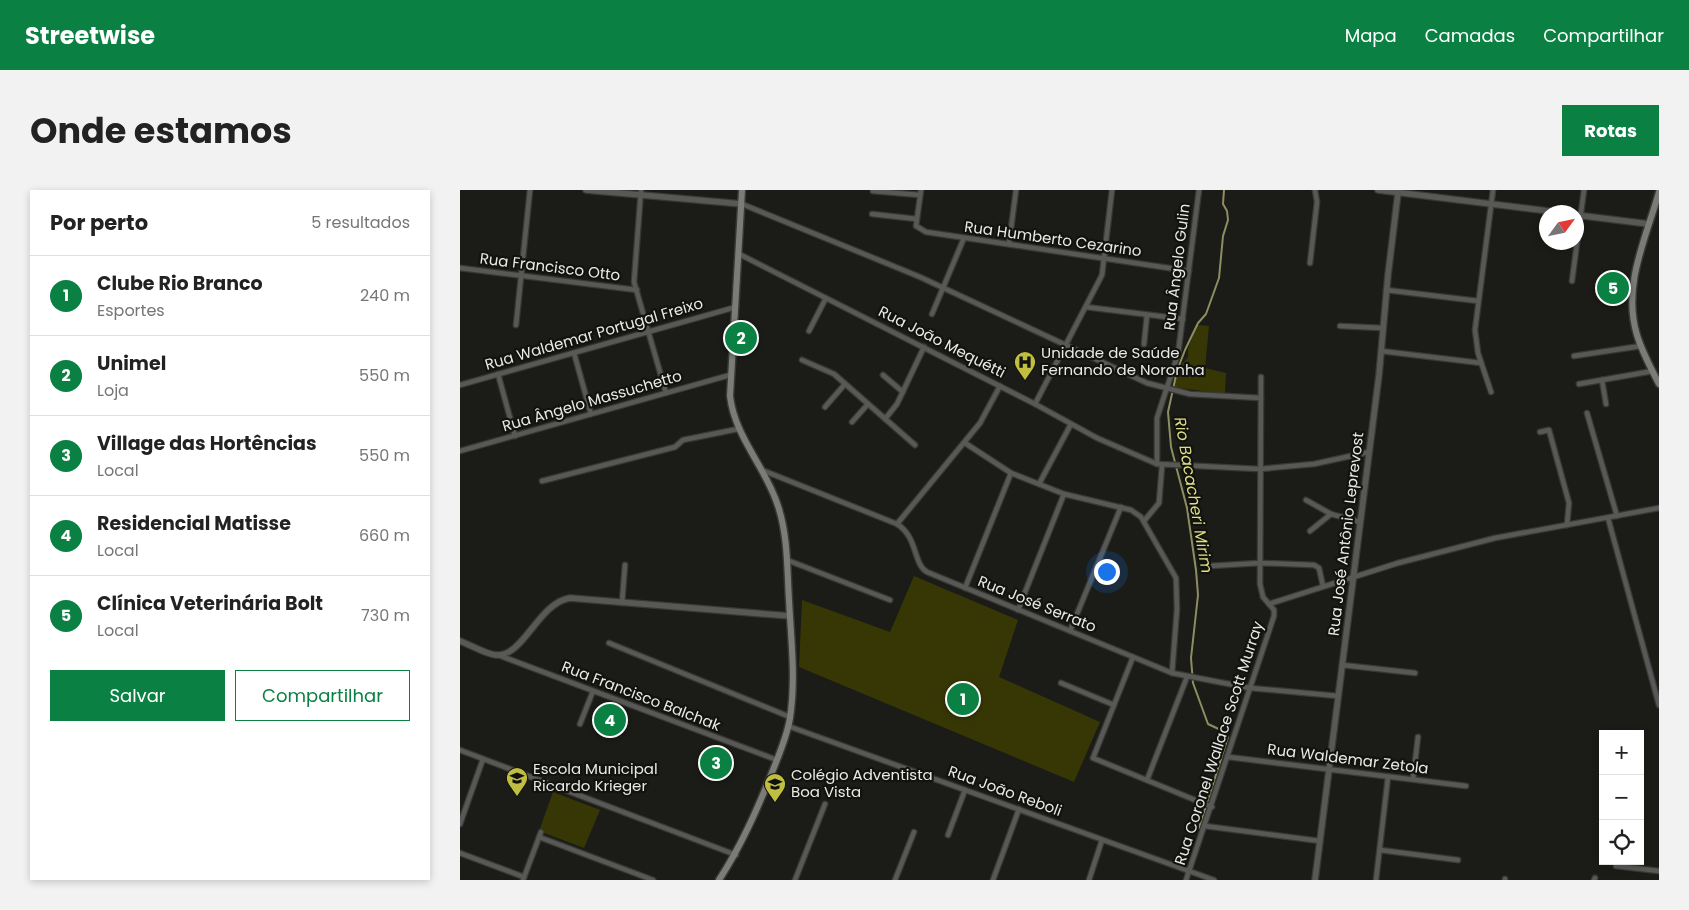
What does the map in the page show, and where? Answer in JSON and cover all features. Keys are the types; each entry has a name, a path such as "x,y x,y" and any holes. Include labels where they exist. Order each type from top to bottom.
{"main road":[{"path":"719,880 736,855 748,832 777,760 790,718 792,665 787,560 779,507 762,470 738,429 731,405 730,375 736,307 742,190"},
{"path":"1659,192 1636,268 1632,294 1634,323 1641,346 1659,384"}],"street":[{"path":"516,324 530,190"},
{"path":"586,190 640,192 742,204 943,288 1065,346 1167,390 1261,398"},
{"path":"1009,244 1016,190"},
{"path":"1035,404 1102,275 1112,190"},
{"name":"Rua Ângelo Gulin","path":"1144,521 1159,503 1157,418 1178,354 1199,190"},
{"path":"1310,262 1317,202 1315,190"},
{"path":"1378,190 1539,210"},
{"path":"1491,392 1475,338 1493,190"},
{"path":"1581,205 1584,190"},
{"path":"872,214 917,219 920,192 873,191"},
{"name":"Rua José Antônio Leprevost","path":"1315,880 1369,452 1398,191"},
{"path":"640,192 634,271 637,290 666,393"},
{"path":"1584,216 1649,224"},
{"name":"Rua Humberto Cezarino","path":"917,219 916,226 931,234 1189,271"},
{"path":"932,314 964,238"},
{"path":"1572,281 1575,250"},
{"name":"Rua João Mequétti","path":"739,254 1035,404 1108,444 1159,465 1260,469 1309,465 1369,452"},
{"name":"Rua Francisco Otto","path":"460,268 637,290"},
{"path":"1386,290 1478,301"},
{"path":"809,331 826,298"},
{"name":"Rua Waldemar Portugal Freixo","path":"460,385 736,307"},
{"path":"1086,307 1182,319"},
{"path":"1144,344 1147,315"},
{"path":"1340,326 1383,328"},
{"path":"1574,356 1641,346"},
{"path":"885,419 897,404 924,347"},
{"path":"1381,351 1482,363"},
{"path":"574,353 591,414"},
{"path":"802,360 834,374 915,446"},
{"path":"1580,384 1653,371"},
{"path":"498,374 515,436"},
{"name":"Rua Ângelo Massuchetto","path":"460,451 730,375"},
{"path":"884,375 903,392"},
{"name":"Rua Coronel Wallace Scott Murray","path":"1186,880 1272,624 1274,610 1261,593 1261,377"},
{"path":"1602,380 1606,404"},
{"path":"825,407 845,384"},
{"path":"897,524 983,419 1000,386"},
{"path":"852,422 868,404"},
{"path":"1587,413 1617,516"},
{"path":"1038,484 1071,424"},
{"path":"542,481 675,447 683,440 738,429"},
{"path":"1540,432 1549,430 1569,503 1566,525"},
{"path":"965,443 1011,473 1038,484 1064,494 1135,511 1144,521 1176,578 1177,609 1172,673"},
{"name":"Rua José Serrato","path":"762,470 897,524 906,531 912,541 920,566 924,570 1172,673 1250,688 1338,696"},
{"path":"965,588 1011,473"},
{"path":"1018,610 1064,494"},
{"path":"1306,500 1331,514 1360,522"},
{"path":"1070,631 1121,507"},
{"path":"1269,604 1398,563 1475,543 1659,508"},
{"path":"1310,531 1331,514"},
{"path":"1608,518 1659,705"},
{"path":"787,560 890,600"},
{"path":"1209,566 1260,563 1316,566 1323,586"},
{"path":"622,603 625,565"},
{"path":"460,641 496,655 516,646 556,602 570,598 790,616"},
{"path":"1274,610 1281,600"},
{"path":"609,643 790,718"},
{"name":"Rua Francisco Balchak","path":"496,655 777,760"},
{"path":"1133,657 1093,758 1212,807"},
{"path":"1342,665 1415,673"},
{"path":"1146,780 1191,677"},
{"path":"1061,683 1114,705"},
{"path":"580,724 592,691"},
{"name":"Rua João Reboli","path":"788,726 1214,880"},
{"path":"1413,780 1418,736"},
{"path":"460,750 736,855"},
{"name":"Rua Waldemar Zetola","path":"1228,757 1466,786"},
{"path":"460,824 484,759"},
{"path":"1376,880 1388,776"},
{"path":"948,835 965,790"},
{"path":"795,880 825,804"},
{"path":"993,880 1019,809"},
{"path":"1205,826 1320,841"},
{"path":"895,880 914,832"},
{"path":"460,853 524,878 540,834 654,880"},
{"path":"1089,880 1102,840"},
{"path":"1380,850 1458,860"},
{"path":"1616,866 1659,872"}],"shaded area":[{"path":"1197,325 1209,326 1205,368 1226,373 1225,394 1173,387 1182,364 1188,357 1188,349"},
{"path":"914,576 1018,620 999,677 1100,722 1074,782 799,667 802,600 890,632"},
{"path":"553,792 600,810 584,848 539,831"}],"waterway":[{"name":"Rio Bacacheri Mirim","path":"1199,828 1228,737 1223,731 1208,724 1193,683 1191,658 1198,595 1196,570 1187,508 1171,447 1168,412 1177,371 1198,323 1206,314 1219,278 1223,236 1228,220 1227,211 1223,204 1224,190"}],"place":[{"name":"Clínica Veterinária Bolt","path":"1613,288"},
{"name":"Unimel","path":"741,338"},
{"name":"Unidade de Saúde Fernando de Noronha","path":"1025,381"},
{"name":"Clube Rio Branco","path":"963,699"},
{"name":"Residencial Matisse","path":"610,720"},
{"name":"Village das Hortências","path":"716,763"},
{"name":"Escola Municipal Ricardo Krieger","path":"517,797"},
{"name":"Colégio Adventista Boa Vista","path":"775,803"}]}
